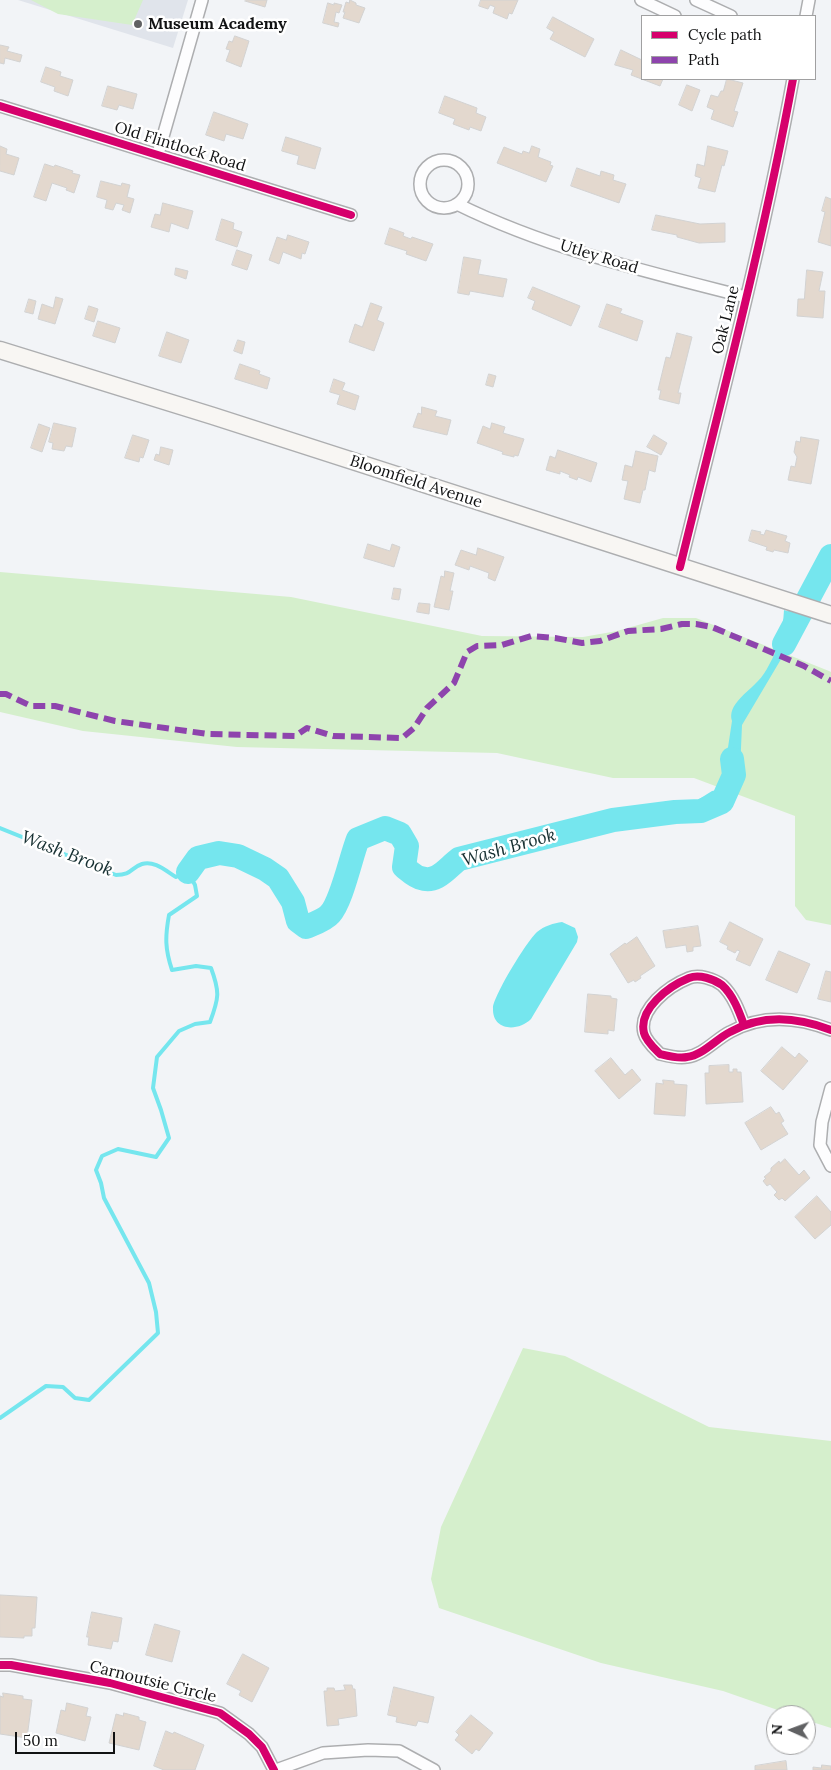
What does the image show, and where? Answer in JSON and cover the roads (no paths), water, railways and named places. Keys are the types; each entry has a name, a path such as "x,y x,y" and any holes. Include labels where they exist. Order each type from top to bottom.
{"main road":[{"name":"Bloomfield Avenue","path":"0,350 204,413 830,615"}],"street":[{"path":"158,154 202,0"},
{"path":"641,0 673,15"},
{"path":"696,0 729,15"},
{"path":"806,15 809,0"},
{"name":"Oak Lane","path":"680,566 779,155 793,80"},
{"name":"Old Flintlock Road","path":"0,106 351,216"},
{"name":"Utley Road","path":"456,204 466,193 468,186 464,171 453,162 439,160 425,168 420,184 426,200 432,205 440,208 456,204 486,219 608,262 746,297"},
{"path":"744,1025 732,998 721,984 705,977 690,977 665,992 651,1005 644,1017 644,1034 660,1054 687,1057 744,1025 756,1021 792,1019 831,1030"},
{"path":"831,1088 822,1122 820,1145 831,1166"},
{"name":"Carnoutsie Circle","path":"0,1665 11,1665 110,1682 220,1713 249,1734 262,1747 275,1770"},
{"path":"275,1770 323,1753 368,1750 399,1751 434,1770"}],"water":[{"path":"784,610 806,617 742,725 740,771 737,779 707,812 669,823 666,809 688,806 712,791 718,790 727,776 731,715 735,704 761,678 767,669 780,638"},
{"path":"562,922 575,928 578,937 577,942 531,1019 519,1026 507,1027 501,1025 494,1016 493,1008 512,968 537,932 549,925"}],"waterway":[{"name":"Wash Brook","path":"784,644 831,556"},
{"name":"Wash Brook","path":"188,872 198,858 219,853 238,856 265,869 278,878 293,902 298,921 306,927 325,918 334,908 358,839 385,828 400,834 407,846 404,867 412,874 432,879 442,874 459,859 613,820 675,812 701,811 722,802 734,775 732,759"},
{"path":"0,828 116,875 128,873 146,863 160,867 176,877 188,872 195,885 197,896 169,915 166,937 168,956 172,970 196,966 211,968 217,989 215,1007 210,1022 195,1024 179,1031 157,1057 153,1088 169,1138 156,1157 118,1149 102,1156 96,1170 104,1198 149,1283 156,1312 158,1333 89,1400 75,1398 63,1387 46,1386 0,1418"}],"place":[{"name":"Museum Academy","path":"138,24"}]}
